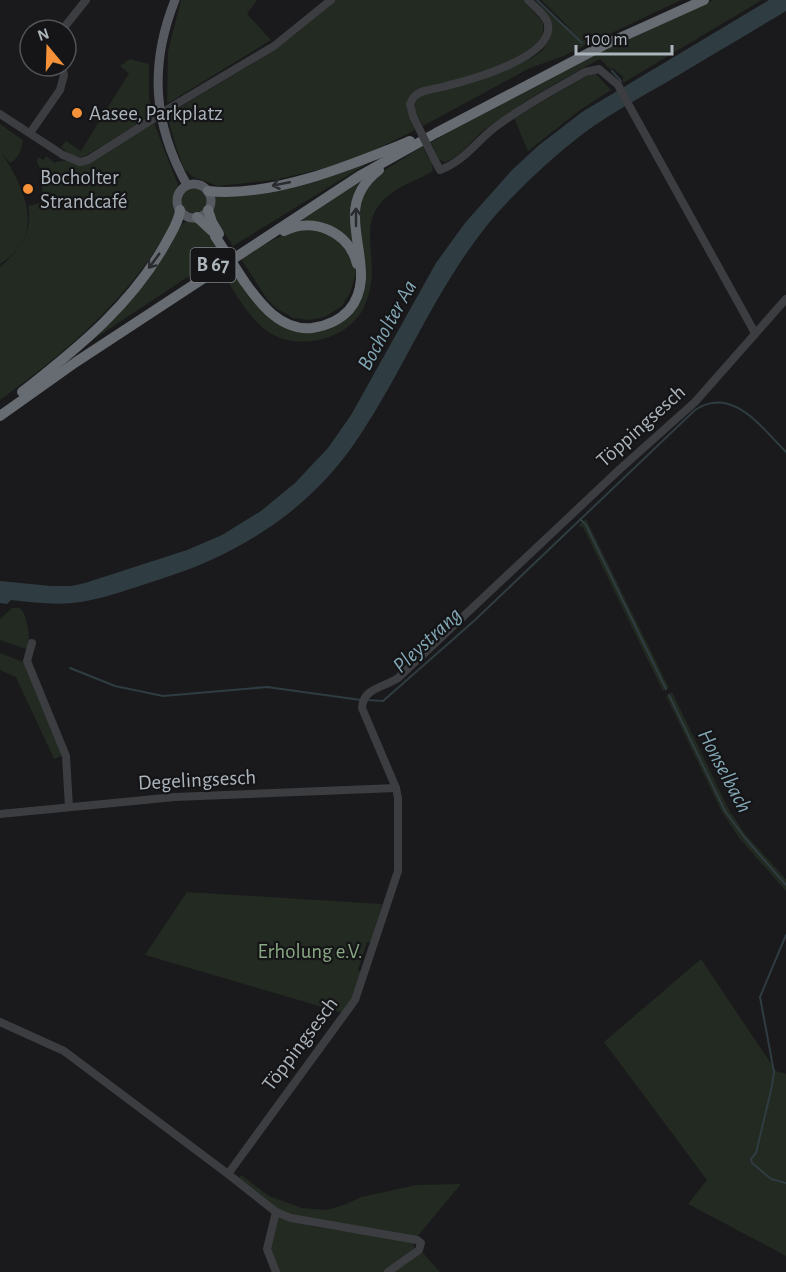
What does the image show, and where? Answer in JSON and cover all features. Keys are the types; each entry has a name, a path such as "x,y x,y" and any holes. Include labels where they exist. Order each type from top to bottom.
{"highway":[{"name":"B 67","path":"0,409 183,284 359,171 486,99 692,0"},
{"name":"B 67","path":"0,416 76,362 361,175 604,45 704,0"},
{"name":"B 67","path":"197,217 217,235 266,309 291,326 320,327 333,323 345,315 353,305 362,280 355,216 362,187 386,165 436,133"},
{"name":"B 67","path":"208,191 248,190 319,176 416,139"},
{"name":"B 67","path":"15,398 83,343 120,307 159,255 179,219 180,210"},
{"name":"B 67","path":"208,210 217,235"},
{"name":"B 67","path":"240,254 289,228 303,225 318,226 342,238 355,256 358,271 357,287 351,303 340,313 327,320 303,324 292,321 268,306 246,279"}],"main road":[{"path":"175,0 161,48 158,92 164,130 177,168 187,185"},
{"path":"196,184 208,191 211,200 208,210 197,217 187,216 180,210 177,199 179,193 187,185 196,184"}],"street":[{"path":"72,18 86,0"},
{"path":"168,109 274,46 331,0"},
{"path":"528,0 546,19 547,38 542,45 529,55 492,71 465,81 418,93 410,104 413,116 440,170 466,155 499,124 592,69 599,69 618,85 755,333"},
{"path":"30,133 60,90 63,78"},
{"path":"0,114 63,155 80,162 88,160 153,119"},
{"name":"Töppingsesch","path":"228,1174 355,1000 398,872 396,788 362,708 362,700 367,693 398,678 620,469 695,402 786,298"},
{"path":"31,647 28,660 66,756 69,807"},
{"name":"Degelingsesch","path":"0,814 175,797 396,788"},
{"path":"0,1022 64,1051 276,1212 291,1218 417,1240 421,1243 419,1250 388,1272"},
{"path":"276,1212 267,1249 276,1272"}],"green space":[{"path":"181,0 257,0 247,14 271,40 167,102 168,51"},
{"path":"335,0 523,0 543,22 543,34 538,45 515,60 482,73 419,89 413,93 408,108 415,130 361,157 274,180 218,186 193,177 184,169 167,115 260,59 298,32"},
{"path":"533,0 573,31 541,0 681,0 561,57 530,68 423,126 414,109 414,101 420,95 495,73 532,58 542,51 549,40 551,26 549,17"},
{"path":"713,0 762,0 623,83 623,77 613,68 611,70 600,59 515,108 482,131 452,159 445,162 438,159 431,142 595,53"},
{"path":"130,59 149,64 149,97 153,115 85,156 78,157 69,153 61,147 66,141 81,151 129,73 120,66"},
{"path":"590,74 596,74 611,90 580,110 528,151 514,118"},
{"path":"154,123 178,185 175,194 176,215 169,231 136,276 101,316 63,351 0,400 0,267 14,254 27,233 28,206 40,203 43,197 42,186 45,180 49,179 44,168 41,170 37,157 44,160 46,156 55,163 66,161 87,164"},
{"path":"0,124 23,140 18,156 10,163 1,152 21,188 28,215 23,240 13,254 0,264"},
{"path":"423,146 431,160 433,170 390,194 377,207 373,216 370,236 371,283 359,315 335,334 320,340 305,342 275,336 262,327 245,308 222,271 228,267 254,300 305,332 357,303 359,200 375,176"},
{"path":"363,163 365,165 233,246 213,217 214,195"},
{"path":"355,181 363,181 356,251 332,228 287,227"},
{"path":"194,187 203,191 207,200 203,209 194,213 185,209 181,200 185,191"},
{"path":"194,221 207,230 221,255 88,343 160,260 182,224"},
{"path":"309,227 336,237 355,263 355,276 351,291 342,306 325,317 309,320 293,318 277,309 267,299 241,259 282,236"},
{"path":"586,519 669,688 663,691 583,527 578,526"},
{"path":"12,608 20,608 25,616 29,634 29,650 0,640 0,619"},
{"path":"0,653 26,663 63,756 54,759 16,677 0,670"},
{"path":"672,692 728,808 745,834 786,879 786,891 740,839 722,812 666,696"},
{"name":"Erholung e.V.","path":"187,892 382,904 371,942 367,942 358,970 361,972 351,1000 343,1013 145,955"},
{"path":"701,959 776,1071 786,1074 786,1256 688,1204 707,1180 604,1042"},
{"path":"241,1175 269,1196 302,1208 327,1210 361,1197 416,1185 461,1184 416,1238 316,1220 310,1226 413,1241 414,1248 411,1252 384,1272 279,1272 270,1250 277,1214 238,1180"},
{"path":"422,1252 440,1272 395,1272"}],"shaded area":[{"path":"769,0 786,0 786,11 594,126 551,160 501,209 458,265 371,418 352,447 334,470 291,511 267,529 216,558 129,590 72,603 11,600 7,604 0,603 0,581 51,586 85,583 187,550 222,535 261,511 295,483 328,448 351,415 436,263 465,223 512,170 538,146 582,112"}],"waterway":[{"path":"537,0 582,43"},
{"path":"612,71 621,81"},
{"name":"Pleystrang","path":"367,700 383,701 475,620 695,410 721,402 733,406 756,421 786,452"},
{"name":"Honselbach","path":"580,519 586,525 666,689"},
{"name":"Pleystrang","path":"70,668 115,686 163,696 267,687 361,700"},
{"name":"Honselbach","path":"669,695 725,811 786,885"},
{"name":"Honselbach","path":"786,935 760,997 774,1072 756,1153 751,1159 752,1163 771,1179 786,1183"}],"place":[{"name":"Aasee, Parkplatz","path":"77,113"},
{"name":"Bocholter Strandcafé","path":"28,189"}],"water label":[{"name":"Bocholter Aa","path":"387,325"}]}
